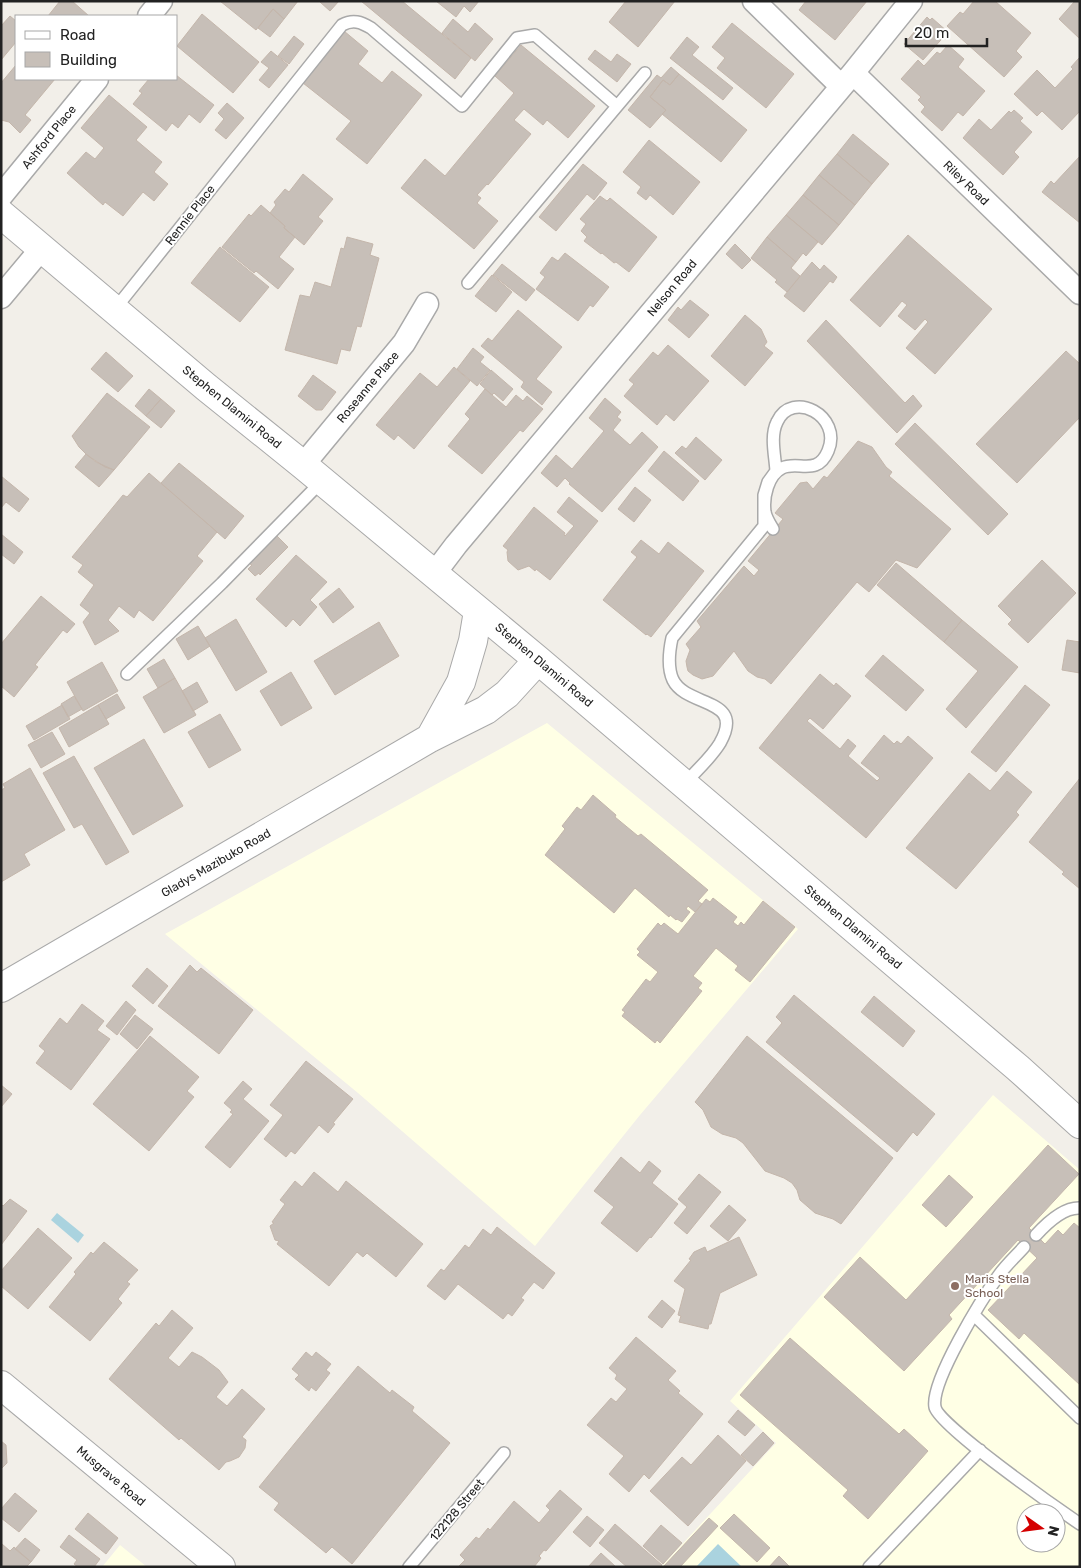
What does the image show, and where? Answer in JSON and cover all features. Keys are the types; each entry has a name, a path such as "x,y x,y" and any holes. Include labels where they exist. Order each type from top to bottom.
{"street":[{"path":"150,15 161,1"},
{"name":"Riley Road","path":"754,1 847,80 1080,293"},
{"name":"Nelson Road","path":"434,574 462,537 847,80 911,1"},
{"name":"Ashford Place","path":"1,196 96,80"},
{"name":"Stephen Dlamini Road","path":"1,214 206,387 538,660 1018,1068 1080,1124"},
{"path":"1,297 42,248"},
{"name":"Roseanne Place","path":"312,473 404,343 427,304"},
{"path":"430,738 462,682 473,641 478,611"},
{"name":"Gladys Mazibuko Road","path":"1,988 430,738 486,710 517,684 538,660"},
{"name":"Musgrave Road","path":"1,1385 221,1567"}],"lane":[{"name":"Rennie Place","path":"115,309 342,25 355,21 371,28 462,106 517,38 535,35 617,106"},
{"path":"468,283 645,74"},
{"path":"684,784 719,744 725,732 727,722 725,714 718,708 692,696 680,688 674,681 670,669 669,650 672,638 764,526 764,495 768,482 776,471 774,435 777,422 782,414 789,410 799,407 808,408 820,414 827,423 830,431 829,450 824,459 813,466 788,466 780,468 774,474 765,495 765,513 773,529"},
{"path":"127,674 222,583 312,473"},
{"path":"1036,1235 1051,1220 1075,1207 1080,1208"},
{"path":"1024,1246 999,1274 952,1354 936,1390 935,1408 942,1420 1080,1524"},
{"path":"974,1315 1080,1418"},
{"path":"869,1567 980,1450"},
{"name":"122128 Street","path":"409,1567 504,1453"}],"shaded area":[{"path":"547,723 798,929 640,1115 535,1246 358,1093 165,934"},
{"name":"Maris Stella School","path":"993,1095 1080,1170 1080,1567 661,1567 776,1443 730,1401"},
{"path":"120,1545 147,1567 102,1567"}],"water":[{"path":"57,1213 84,1235 78,1243 51,1220"},
{"path":"718,1544 742,1567 696,1567"}],"building":[{"path":"60,1 72,1 88,15 49,15"},
{"path":"220,1 298,1 284,19 273,9 256,30"},
{"path":"321,1 339,1 330,11"},
{"path":"361,1 402,1 471,58 455,79"},
{"path":"436,1 479,1 470,12 464,6 456,17"},
{"path":"626,1 675,1 638,47 609,22"},
{"path":"806,1 867,1 835,40 799,10"},
{"path":"974,1 995,1 1031,33 1016,51 1022,57 1004,77 947,26 960,12 963,14"},
{"path":"1075,1 1080,1 1080,39 1059,19"},
{"path":"273,9 284,19 270,37 258,28"},
{"path":"202,14 259,62 233,93 178,47"},
{"path":"10,16 15,20 15,43 1,60 1,26"},
{"path":"927,17 930,20 932,18 948,32 923,60 904,44"},
{"path":"453,19 468,32 475,23 493,39 475,61 442,33"},
{"path":"732,23 794,74 766,108 717,68 725,58 712,47"},
{"path":"344,31 368,51 358,64 382,83 392,71 422,95 367,164 336,139 351,121 303,83"},
{"path":"294,36 304,44 289,64 278,56"},
{"path":"687,37 699,47 692,55 733,88 723,100 670,58"},
{"path":"521,45 595,106 568,138 547,120 543,125 524,109 514,120 531,134 488,185 477,195 481,198 477,203 498,221 474,249 401,188 425,159 445,176 514,93 495,76"},
{"path":"948,45 964,59 958,67 985,91 963,116 958,112 942,131 921,112 925,107 918,100 921,97 901,79 918,60 924,66 937,52 940,54"},
{"path":"595,50 611,62 617,54 631,64 617,82 588,59"},
{"path":"271,51 288,65 269,88 259,80 269,68 261,62"},
{"path":"1079,58 1080,111 1062,130 1042,111 1037,116 1014,94 1037,70 1055,88 1073,69 1071,67"},
{"path":"15,66 15,80 54,80 25,115 31,120 20,133 9,122 1,120 1,83"},
{"path":"671,67 679,74 670,85 663,80 650,97 666,110 650,128 628,110 657,75 661,78"},
{"path":"679,74 747,130 721,162 662,114 666,110 650,97 663,80 670,85"},
{"path":"178,77 214,105 200,123 189,114 178,128 172,123 166,131 133,104 142,93 139,91 148,80 178,80"},
{"path":"109,95 147,127 136,140 162,162 154,172 168,184 154,201 143,192 123,216 105,202 103,205 67,173 86,152 95,159 104,148 81,128"},
{"path":"227,103 244,118 226,139 215,130 224,119 218,113"},
{"path":"1014,110 1023,118 1020,121 1032,132 1014,152 1019,157 1003,175 963,138 979,119 991,130 1009,111 1011,113"},
{"path":"853,134 889,164 872,184 837,154"},
{"path":"649,140 700,182 673,215 650,195 646,200 637,193 641,187 623,172"},
{"path":"837,154 872,184 855,205 819,175"},
{"path":"1080,156 1080,223 1042,192 1051,181 1054,184"},
{"path":"583,164 607,183 594,200 587,194 556,231 539,217"},
{"path":"303,174 333,199 318,217 323,221 304,245 270,213 276,205 274,202 285,189 289,192"},
{"path":"819,175 855,205 839,225 803,195"},
{"path":"803,195 839,225 822,245 786,215"},
{"path":"600,196 607,201 610,198 657,237 629,272 584,241 587,237 581,231 586,224 580,219"},
{"path":"261,205 295,237 279,257 294,269 278,289 256,271 254,273 222,247 249,214 251,216"},
{"path":"786,215 818,242 806,256 803,253 796,262 767,237"},
{"path":"908,235 992,309 935,374 906,348 928,322 925,319 915,330 898,316 907,305 902,301 880,327 850,300"},
{"path":"347,237 373,244 370,255 379,258 361,327 357,326 350,351 341,349 337,364 285,350 300,295 310,297 315,282 331,287 341,248 344,249"},
{"path":"767,237 796,262 791,268 800,276 787,292 775,282 777,280 751,258"},
{"path":"735,244 751,260 742,269 726,254"},
{"path":"220,247 269,287 240,322 191,283"},
{"path":"565,253 609,287 593,307 590,305 578,321 536,289 545,277 540,273 552,257 558,261"},
{"path":"812,262 820,270 824,265 837,277 833,283 830,281 804,312 784,296"},
{"path":"502,264 535,290 526,301 493,275"},
{"path":"492,275 512,292 496,312 475,296"},
{"path":"690,300 709,315 689,338 668,320 678,307 681,310"},
{"path":"518,310 562,347 536,379 552,392 542,405 521,387 524,382 481,346 488,338 492,341"},
{"path":"745,315 761,329 767,342 764,346 773,353 745,386 711,356"},
{"path":"826,320 905,403 913,395 922,406 897,433 807,341"},
{"path":"668,345 709,381 674,421 666,414 657,425 624,396 634,384 629,380 653,352 658,356"},
{"path":"473,348 484,357 480,362 490,370 477,386 457,369"},
{"path":"1066,351 1080,364 1080,417 1017,483 976,444"},
{"path":"106,352 133,376 118,392 91,369"},
{"path":"454,367 470,381 414,449 398,435 394,440 376,425 420,373 437,387"},
{"path":"491,370 513,389 503,401 494,393 492,395 480,384"},
{"path":"313,375 336,392 322,410 316,410 298,396"},
{"path":"149,389 161,399 146,416 135,406"},
{"path":"485,389 506,407 516,395 523,401 527,396 543,409 523,432 520,430 482,474 448,446 470,419 465,414"},
{"path":"107,393 150,427 114,470 105,467 87,455 72,436"},
{"path":"605,398 621,412 617,417 621,420 613,430 630,445 642,432 658,447 602,512 569,484 565,478 557,487 541,473 556,455 572,469 604,431 589,418"},
{"path":"161,399 175,411 161,428 146,416"},
{"path":"915,423 1008,514 988,535 895,444"},
{"path":"696,437 722,460 705,480 675,453 682,446 686,449"},
{"path":"858,441 872,447 886,467 892,472 889,476 951,529 917,568 896,560 869,592 857,582 771,684 748,671 734,651 713,676 702,679 693,675 688,671 687,667 686,661 690,650 686,644 701,627 697,621 744,566 754,576 759,570 748,561 783,519 775,513 800,483 807,482 813,489 824,476 827,478"},
{"path":"664,451 699,481 683,501 648,471"},
{"path":"86,454 96,462 114,470 99,487 75,467"},
{"path":"179,463 244,516 225,539 161,483"},
{"path":"149,473 217,532 197,556 203,561 153,621 139,610 134,618 119,606 108,620 119,631 95,645 83,622 90,613 80,605 94,585 78,572 83,565 72,557 123,495 127,497"},
{"path":"1,476 29,499 19,512 6,502 1,508"},
{"path":"635,487 651,500 634,522 618,509"},
{"path":"569,497 598,521 550,580 529,566 518,570 508,561 508,550 503,546 534,507 565,533 565,536 574,526 557,512"},
{"path":"1,534 23,552 14,564 1,554"},
{"path":"277,536 288,547 260,575 259,573 255,576 248,569 252,565 250,564"},
{"path":"641,540 659,554 668,542 704,571 651,637 603,600 637,557 631,552"},
{"path":"296,555 327,582 310,600 317,607 300,626 293,619 286,627 256,599"},
{"path":"1042,560 1076,593 1028,643 1008,624 1012,620 998,606"},
{"path":"896,563 962,620 944,642 877,585"},
{"path":"339,588 354,607 333,623 319,604"},
{"path":"41,596 75,624 67,633 63,630 35,665 38,667 14,697 1,686 1,644"},
{"path":"236,619 267,672 236,691 205,638"},
{"path":"962,620 1018,667 966,728 946,709 978,671 944,642"},
{"path":"379,622 399,656 335,695 314,661"},
{"path":"198,626 210,646 188,660 176,639"},
{"path":"1067,640 1080,642 1080,673 1062,670"},
{"path":"883,655 924,690 906,711 865,676"},
{"path":"164,659 175,678 158,688 147,669"},
{"path":"102,662 118,691 83,711 67,682"},
{"path":"291,672 312,708 281,726 260,691"},
{"path":"820,674 834,686 836,683 851,696 823,729 810,718 807,721 840,749 848,739 856,746 848,756 877,781 880,778 861,763 884,735 894,744 897,741 901,744 908,736 933,758 866,838 759,748"},
{"path":"175,678 196,715 164,733 143,697"},
{"path":"197,682 208,702 193,711 182,691"},
{"path":"1025,685 1050,705 996,772 971,752"},
{"path":"117,694 125,708 106,719 98,705"},
{"path":"74,696 82,709 68,717 61,704"},
{"path":"62,705 70,719 34,740 26,726"},
{"path":"98,705 109,724 69,747 59,728"},
{"path":"220,714 241,750 209,768 188,732"},
{"path":"52,732 65,754 41,768 28,745"},
{"path":"144,739 183,806 133,835 94,768"},
{"path":"74,756 129,852 106,865 82,824 74,828 43,773"},
{"path":"30,768 65,830 24,854 30,865 1,882 1,790 5,788 3,784"},
{"path":"1007,771 1032,792 1016,812 1019,815 956,889 906,848 969,773 990,791"},
{"path":"1080,778 1080,889 1062,874 1064,872 1029,842"},
{"path":"593,795 638,836 641,834 708,890 698,901 702,904 695,912 688,906 686,909 690,912 682,922 676,920 670,915 669,917 635,888 614,913 545,855 565,829 562,826 577,807 581,810"},
{"path":"713,898 737,917 733,922 738,926 741,922 744,925 763,901 795,927 750,982 735,970 738,966 716,948 693,976 702,983 698,988 702,991 660,1043 657,1040 655,1043 622,1016 625,1012 622,1010 646,979 650,982 658,972 637,955 640,952 637,949 658,923 661,926 664,923 678,934 706,899 710,902"},
{"path":"190,965 197,972 201,968 253,1010 219,1054 158,1006"},
{"path":"147,968 168,986 153,1004 132,986"},
{"path":"794,995 935,1114 917,1136 913,1132 897,1152 766,1042 782,1023 776,1017"},
{"path":"874,996 915,1031 903,1047 861,1012"},
{"path":"126,1001 136,1010 117,1035 106,1026"},
{"path":"82,1004 104,1021 97,1030 110,1039 71,1090 36,1063 45,1051 39,1046 60,1018 67,1024"},
{"path":"135,1015 153,1029 137,1049 120,1034"},
{"path":"150,1036 199,1077 187,1091 194,1097 149,1151 93,1104"},
{"path":"747,1036 893,1158 841,1224 815,1213 800,1200 797,1190 792,1183 765,1171 743,1143 711,1127 703,1110 695,1102"},
{"path":"306,1061 353,1099 333,1123 335,1124 328,1133 319,1125 295,1154 291,1151 286,1157 264,1139 283,1115 270,1105"},
{"path":"243,1081 252,1089 243,1099 269,1121 230,1168 205,1147 233,1114 230,1112 232,1110 224,1103"},
{"path":"1,1085 12,1094 1,1107"},
{"path":"1048,1145 1079,1174 1029,1228 1045,1244 1058,1230 1063,1235 1074,1223 1080,1228 1080,1385 1024,1333 1019,1339 988,1310 1037,1258 1018,1240 949,1315 952,1319 904,1371 824,1297 860,1257 906,1300"},
{"path":"621,1157 640,1173 649,1161 661,1171 652,1183 678,1204 651,1238 637,1252 601,1223 614,1207 594,1191"},
{"path":"314,1172 338,1192 346,1181 423,1244 396,1277 367,1253 363,1257 357,1252 329,1286 277,1244 279,1241 275,1240 270,1226 274,1223 272,1222 285,1204 280,1200 295,1181 302,1187"},
{"path":"699,1174 721,1192 687,1234 674,1223 687,1207 678,1199"},
{"path":"949,1175 973,1197 946,1227 922,1205"},
{"path":"10,1199 27,1211 1,1245 1,1204 3,1206"},
{"path":"729,1205 746,1220 728,1241 710,1226"},
{"path":"497,1227 555,1273 543,1289 534,1282 521,1298 524,1300 512,1316 508,1313 503,1319 458,1284 445,1300 427,1286 441,1269 444,1271 465,1245 469,1248 483,1229 491,1235"},
{"path":"38,1228 72,1258 28,1309 1,1286 1,1271"},
{"path":"739,1237 757,1275 720,1293 708,1329 679,1322 681,1316 678,1315 685,1289 674,1281 691,1260 689,1259 694,1252 705,1247 707,1252"},
{"path":"104,1242 138,1270 127,1282 130,1284 118,1299 122,1303 90,1341 49,1307 76,1274 74,1272 91,1252 93,1254"},
{"path":"662,1300 675,1311 662,1328 648,1317"},
{"path":"172,1310 193,1328 168,1358 179,1367 192,1352 202,1357 219,1370 228,1382 216,1397 227,1406 242,1389 265,1409 242,1437 246,1440 245,1448 239,1457 226,1462 219,1470 181,1438 179,1440 109,1379 156,1323 159,1326"},
{"path":"636,1337 676,1371 668,1380 680,1391 678,1393 703,1414 649,1479 644,1474 629,1492 609,1474 624,1456 587,1425 611,1398 616,1402 627,1389 615,1379 617,1375 609,1368"},
{"path":"790,1338 899,1434 904,1429 928,1451 868,1519 843,1496 848,1490 740,1395"},
{"path":"306,1352 312,1357 316,1352 331,1364 326,1370 330,1373 316,1391 311,1387 309,1391 295,1379 299,1375 292,1369"},
{"path":"358,1366 390,1393 392,1390 414,1407 412,1411 450,1443 352,1564 332,1547 326,1553 274,1510 279,1503 259,1487"},
{"path":"738,1410 755,1425 745,1436 728,1422"},
{"path":"763,1432 774,1443 753,1466 741,1455"},
{"path":"718,1435 746,1461 688,1526 650,1491 682,1457 691,1465"},
{"path":"1,1441 6,1445 7,1463 1,1469"},
{"path":"560,1490 582,1509 546,1551 544,1550 539,1556 541,1558 534,1567 458,1567 465,1560 460,1555 476,1537 479,1539 488,1528 490,1530 514,1501 539,1523 550,1510 546,1506"},
{"path":"15,1493 37,1511 19,1532 1,1518 1,1509"},
{"path":"88,1513 118,1538 106,1554 75,1529"},
{"path":"734,1514 770,1548 757,1562 720,1528"},
{"path":"587,1516 604,1530 590,1547 573,1532"},
{"path":"709,1518 718,1526 680,1567 663,1567"},
{"path":"615,1524 662,1565 660,1567 627,1567 599,1543"},
{"path":"661,1525 682,1543 663,1564 643,1546"},
{"path":"69,1535 100,1559 94,1567 78,1567 74,1564 77,1560 60,1547"},
{"path":"25,1538 40,1550 31,1562 15,1549"},
{"path":"2,1544 10,1551 14,1547 31,1562 26,1567 1,1567"},
{"path":"601,1553 616,1567 588,1567"},
{"path":"779,1556 790,1567 769,1567"}],"place":[{"name":"Maris Stella School","path":"955,1286"}]}
